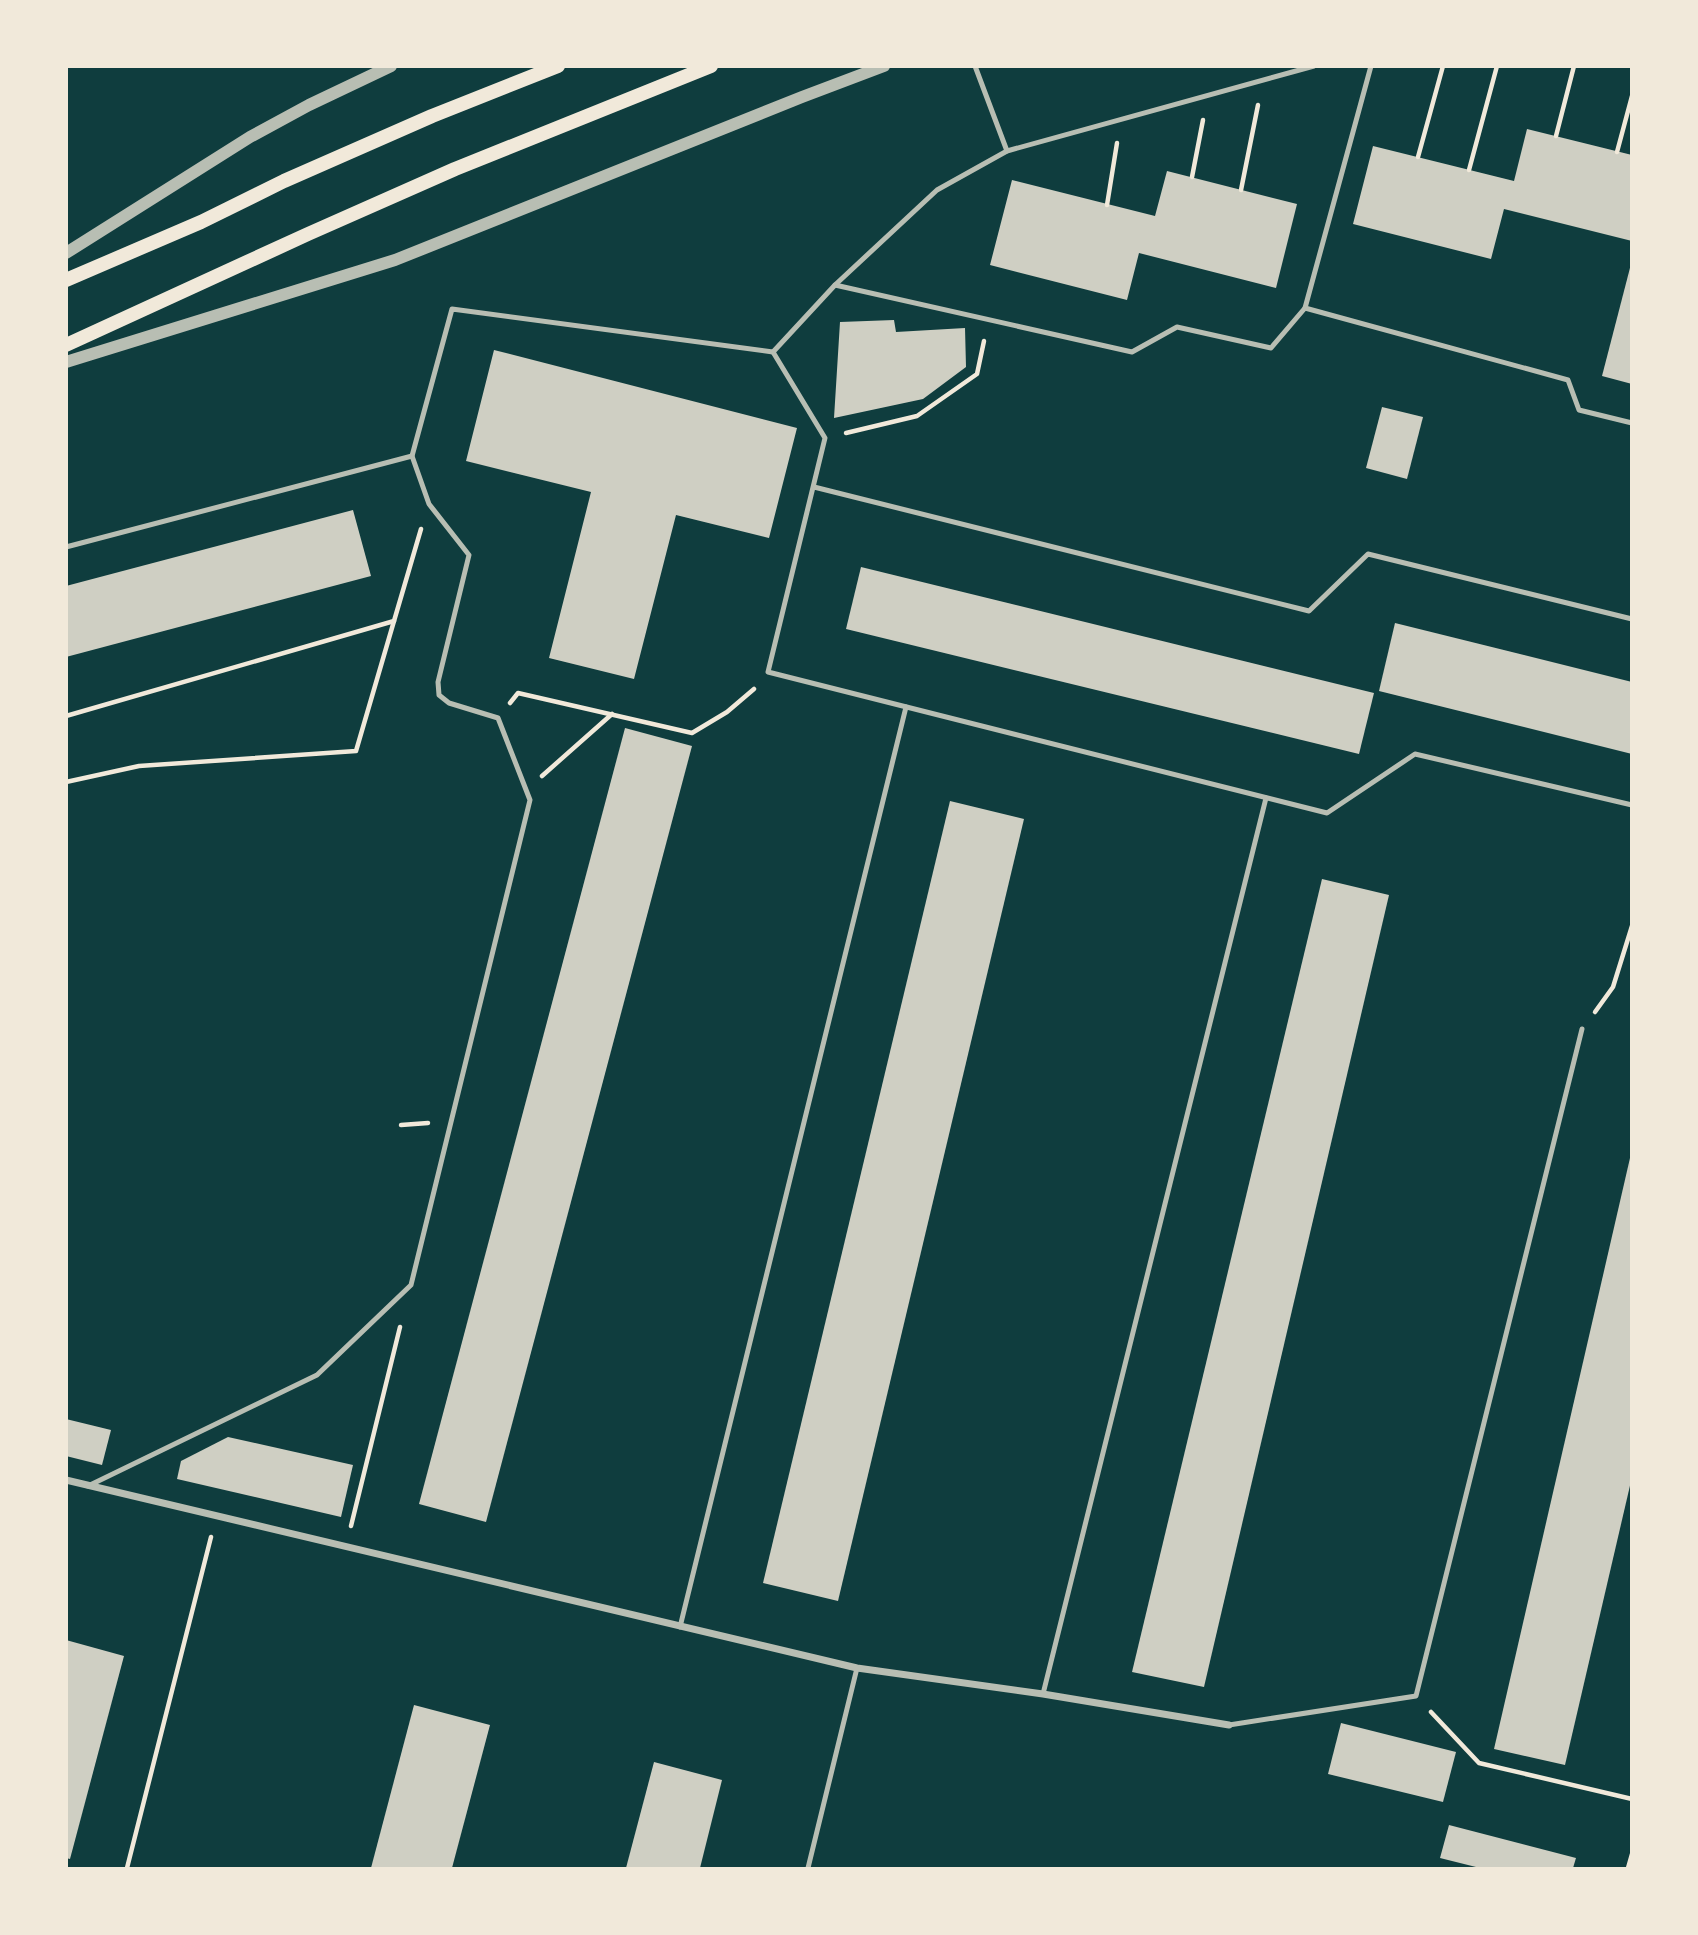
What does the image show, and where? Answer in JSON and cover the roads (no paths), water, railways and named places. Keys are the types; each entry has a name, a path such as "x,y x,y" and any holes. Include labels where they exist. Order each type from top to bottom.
{"main road":[{"path":"66,280 201,222 297,175 432,116 558,66"},
{"path":"66,345 455,169 711,66"}],"street":[{"path":"66,253 250,137 391,66"},
{"path":"66,362 396,260 884,66"},
{"path":"66,1480 857,1668 1043,1694 1229,1725"}],"lane":[{"path":"975,66 1007,151"},
{"path":"773,352 835,285 937,190 1007,151 1314,66"},
{"path":"835,285 1132,352 1177,327 1271,348 1305,308 1371,66"},
{"path":"1305,308 1568,380 1579,410 1632,423"},
{"path":"88,1486 317,1375 411,1285 530,800 498,718 449,703 439,695 438,682 469,555 429,504 412,456 452,309 773,352"},
{"path":"773,352 825,438 768,672 1327,813 1415,754 1632,804"},
{"path":"66,547 412,456"},
{"path":"814,487 1309,611 1368,554 1632,619"},
{"path":"680,1627 906,707"},
{"path":"1043,1694 1266,797"},
{"path":"1229,1725 1416,1696 1581,1030"},
{"path":"808,1868 857,1668"}]}
